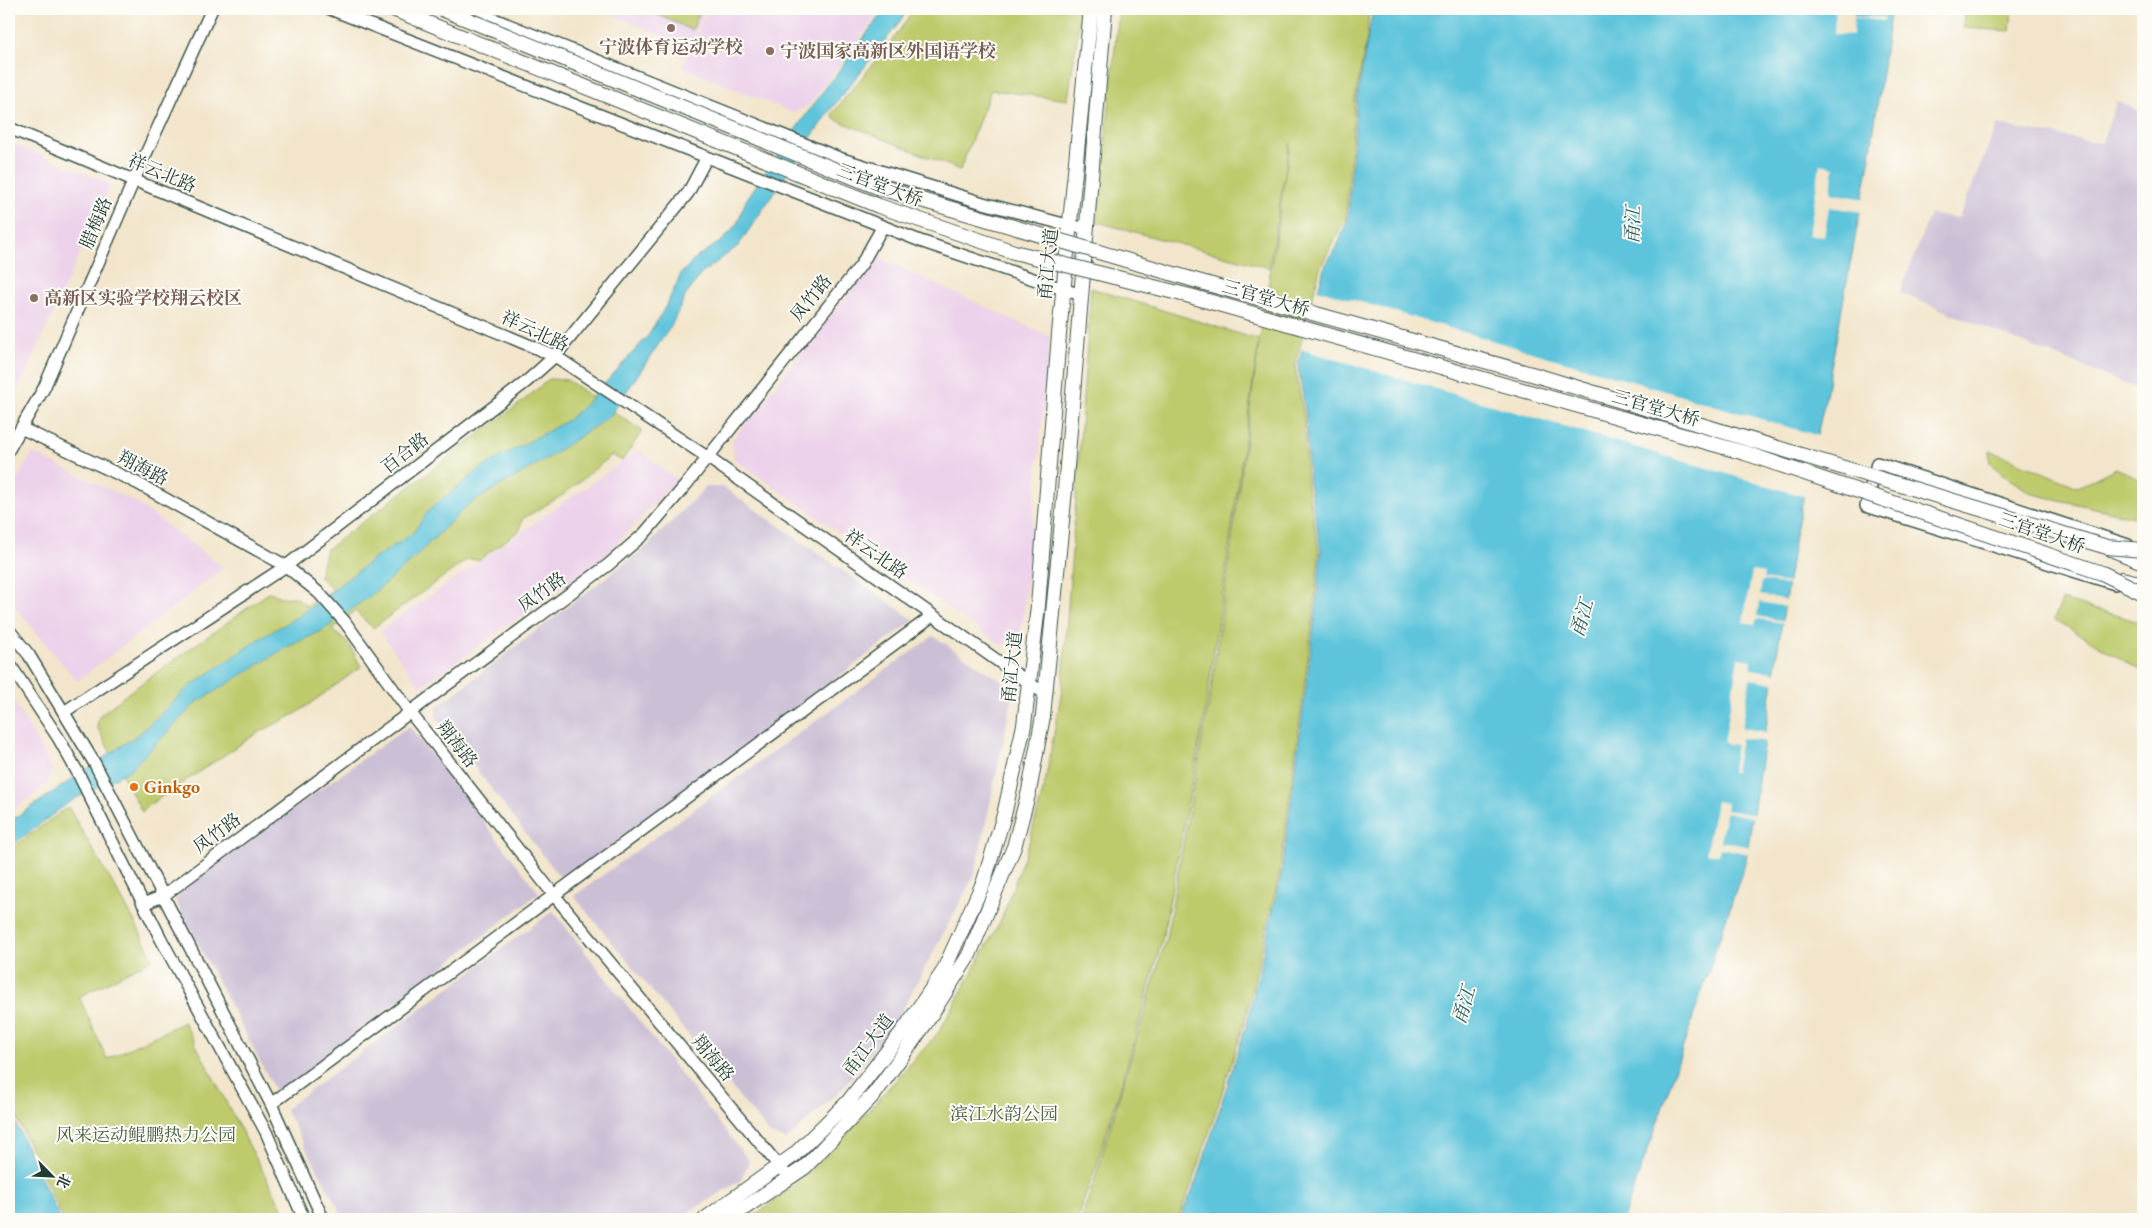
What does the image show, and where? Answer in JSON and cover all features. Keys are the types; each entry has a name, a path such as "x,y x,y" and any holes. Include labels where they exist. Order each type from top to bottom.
{"main road":[{"name":"三官堂大桥","path":"393,9 879,206 1014,252 1228,307 1744,453 2102,574 2143,584"},
{"name":"三官堂大桥","path":"442,9 880,188 1201,282 1535,376 2107,547 2143,562"},
{"name":"甬江大道","path":"705,1219 794,1155 848,1102 906,1027 943,972 984,881 1004,815 1022,734 1029,683 1038,606 1064,290 1091,9"},
{"name":"甬江大道","path":"728,1219 804,1167 875,1093 925,1024 969,955 1014,847 1029,791 1043,716 1087,228 1104,9"},
{"path":"2107,547 2143,550"},
{"path":"2102,574 2143,592"}],"street":[{"name":"腊梅路","path":"9,449 44,388 134,180 212,9"},
{"path":"330,9 923,242 1081,295"},
{"path":"469,9 842,159 984,203 1070,226 1087,228"},
{"name":"祥云北路","path":"9,128 555,356 707,457 1045,694"},
{"name":"百合路","path":"64,712 286,566 526,382 555,356 688,192 707,157"},
{"name":"凤竹路","path":"144,904 163,896 644,534 685,486 861,265 883,226"},
{"name":"翔海路","path":"22,428 137,484 286,566 319,593 346,622 409,712 554,895 789,1178"},
{"path":"2143,550 1878,463 1866,506 2143,592"},
{"path":"271,1104 932,616"},
{"path":"9,630 29,655 95,764 271,1104 323,1219"},
{"path":"9,663 59,739 78,773 144,904 266,1132 304,1219"}],"shaded area":[{"name":"宁波体育运动学校","path":"599,9 706,9 689,47"},
{"name":"宁波国家高新区外国语学校","path":"708,9 882,9 809,105 794,113 682,67"},
{"path":"2117,101 2143,113 2143,391 1900,293 1930,214 1959,218 1997,125 2102,143"},
{"name":"高新区实验学校翔云校区","path":"9,142 111,184 9,411"},
{"path":"878,257 1050,337 1023,620 1020,637 1001,645 734,459 732,440"},
{"path":"639,450 677,480 602,559 420,687 380,631"},
{"path":"33,453 135,502 224,568 77,681 9,600 9,491"},
{"path":"706,487 723,487 914,620 567,879 558,875 436,717 437,707 646,547"},
{"path":"933,636 1003,682 1013,695 975,874 897,1020 844,1087 786,1140 770,1134 574,896"},
{"path":"9,692 52,768 47,785 9,812"},
{"path":"409,726 539,893 277,1094 175,900 185,886"},
{"path":"553,911 749,1161 741,1180 677,1219 344,1219 285,1109"}],"green space":[{"path":"645,9 701,9 692,30"},
{"path":"914,9 1080,9 1068,100 991,90 960,170 834,119 832,114 897,34"},
{"path":"1119,9 1369,9 1367,37 1355,99 1346,218 1320,268 1295,367 1304,416 1307,486 1319,551 1314,611 1280,872 1244,1024 1196,1173 1178,1219 1081,1219 1094,1182 1166,939 1211,690 1258,352 1290,143 1269,268 1097,222"},
{"path":"1964,9 2012,9 2010,31 1963,28"},
{"name":"滨江水韵公园","path":"1091,288 1259,340 1205,713 1162,941 1121,1086 1096,1167 1077,1219 749,1219 779,1198 818,1163 852,1129 939,1032 1001,920 1028,846 1044,788 1062,690"},
{"path":"549,379 567,380 642,431 622,461 612,455 563,495 522,519 520,530 479,560 468,559 373,628 355,611 332,630 349,644 361,667 297,713 256,734 149,805 142,812 97,727 99,716 128,693 270,592 281,597 294,597 306,606 333,590 319,576 326,550 523,401"},
{"path":"1989,450 2078,487 2116,468 2143,481 2143,519 2033,494 2006,477 1990,463"},
{"path":"2062,600 2143,623 2143,672 2054,619"},
{"name":"风来运动鲲鹏热力公园","path":"68,807 134,920 153,959 79,997 107,1059 184,1022 288,1219 63,1219 9,1101 9,850"}],"water":[{"path":"885,9 908,9 828,113 738,246 701,274 686,295 671,326 610,416 548,458 469,504 408,564 371,595 322,631 287,647 196,703 130,770 71,801 9,847 9,822 139,734 189,687 256,641 299,616 372,560 412,534 430,509 483,467 568,420 586,404 648,336 667,304 682,272 697,257 723,240 737,224 746,200 810,109"},
{"name":"甬江","path":"1373,9 1891,9 1870,157 1826,395 1795,536 1746,860 1623,1219 1180,1219 1199,1174 1247,1023 1282,871 1316,610 1321,550 1309,482 1306,415 1298,366 1324,268 1339,242 1348,218 1357,97"},
{"path":"9,1109 60,1219 9,1219"}],"pier":[{"path":"1835,9 1854,9 1854,17 1884,17 1884,21 1854,18 1853,35 1834,34"},
{"path":"1820,164 1834,167 1831,193 1865,199 1863,212 1829,207 1824,237 1809,235"},
{"path":"1316,289 1819,436 1806,497 1300,349"},
{"path":"1752,571 1764,573 1763,579 1790,583 1790,585 1762,581 1760,595 1788,600 1787,607 1759,602 1757,616 1784,621 1784,623 1757,619 1755,624 1743,622"},
{"path":"1738,658 1752,660 1751,669 1777,673 1775,683 1750,679 1742,728 1768,732 1766,742 1741,738 1735,772 1732,772 1736,745 1724,743"},
{"path":"1716,801 1727,803 1726,810 1756,815 1755,818 1726,812 1720,841 1751,847 1750,854 1720,848 1718,855 1706,853"}],"place":[{"name":"宁波体育运动学校","path":"671,28"},
{"name":"宁波国家高新区外国语学校","path":"770,51"},
{"name":"高新区实验学校翔云校区","path":"34,298"},
{"name":"Ginkgo","path":"134,787"}]}
